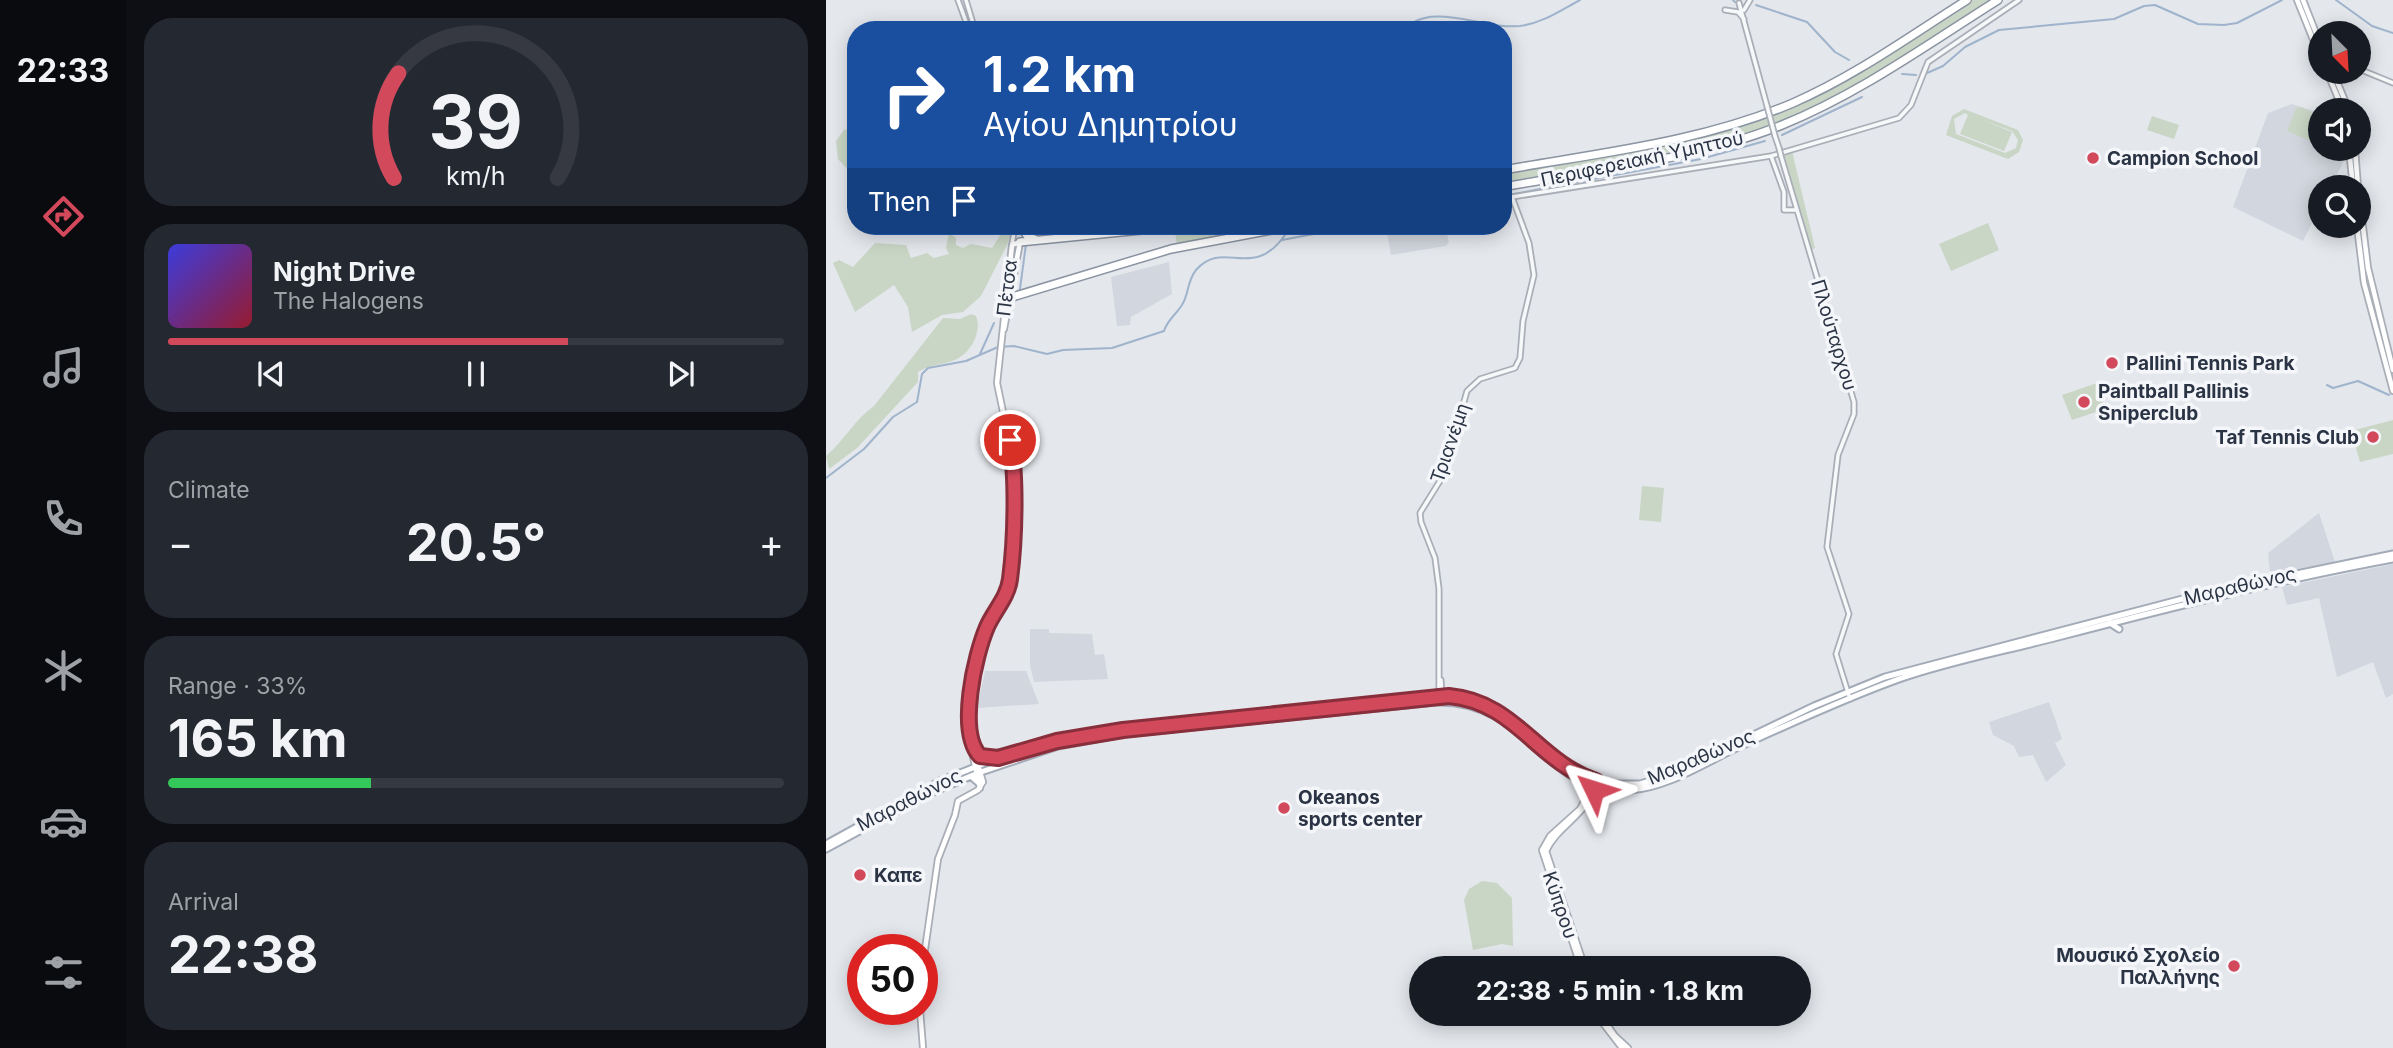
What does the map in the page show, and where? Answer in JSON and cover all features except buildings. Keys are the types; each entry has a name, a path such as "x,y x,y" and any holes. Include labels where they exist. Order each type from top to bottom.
{"highway":[{"name":"Περιφερειακή Υμηττού","path":"1512,168 1682,138 1762,115 1845,77 1967,0"},
{"name":"Περιφερειακή Υμηττού","path":"1512,185 1693,152 1783,125 1857,88 1998,0"},
{"path":"1026,235 1036,240"},
{"path":"1016,243 1088,235"},
{"path":"1009,297 1156,253 1247,235"}],"main road":[{"path":"2297,0 2308,27"},
{"path":"2303,0 2311,21"},
{"path":"2358,238 2364,283 2393,391"},
{"path":"2364,238 2368,268 2393,370"},
{"name":"Πέτσα","path":"970,740 969,704 984,636 1010,579 1013,460 998,391 998,369 1016,243"},
{"name":"Πέτσα","path":"1009,297 1016,268 1016,243"},
{"name":"Μαραθώνος","path":"1594,784 1627,785 1663,778 1897,674 2267,579 2393,554"},
{"name":"Μαραθώνος","path":"826,846 910,803 969,777 998,758 1057,741 1123,730 1440,699 1471,705 1496,715 1565,772 1594,784 1624,790 1657,785 1793,723 1849,694 2110,623 2245,590 2393,559"},
{"path":"2134,603 2144,609"},
{"path":"2110,623 2119,629"},
{"name":"Μαραθώνος","path":"826,846 915,793 979,769 1048,748 1112,736 1440,699"},
{"path":"970,740 975,750 980,786"},
{"path":"970,740 979,769"},
{"path":"975,750 984,758 998,758"},
{"path":"969,777 975,778 980,786"},
{"name":"Κύπρου","path":"1579,956 1542,850 1550,836 1582,806 1594,784"},
{"path":"927,934 940,848 956,815 958,801 980,786"},
{"path":"921,1025 923,1048"},
{"path":"1606,1026 1622,1048"},
{"path":"1607,1026 1628,1048"}],"street":[{"path":"958,0 966,21"},
{"path":"966,0 972,21"},
{"path":"1742,13 1739,3 1749,0"},
{"path":"1742,13 1749,0"},
{"path":"1796,211 1784,210 1784,192 1771,156 1903,116 1911,105 1928,62 2018,0"},
{"path":"1725,10 1742,13"},
{"name":"Πλούταρχου","path":"1742,13 1796,211 1854,402 1854,414 1838,455 1828,547 1849,614 1836,652 1849,694"},
{"path":"2371,74 2393,83"},
{"name":"Τριανέμη","path":"1440,699 1439,589 1435,558 1420,513 1443,476 1467,391 1480,379 1515,368 1520,358 1523,321 1534,270 1512,197 1771,156"},
{"path":"1016,243 1017,235"},
{"path":"1016,243 1017,235"}],"shaded area":[{"path":"2292,104 2308,109 2308,161 2344,161 2337,175 2308,175 2308,231 2303,241 2233,207 2268,113"},
{"path":"1388,235 1447,235 1449,242 1446,246 1391,255"},
{"path":"1169,262 1172,294 1131,317 1130,325 1117,326 1111,277"},
{"path":"2319,513 2335,562 2270,574 2268,553"},
{"path":"2393,564 2393,694 2386,698 2373,662 2337,677 2319,598 2287,605 2282,587"},
{"path":"1030,629 1049,629 1049,633 1092,634 1095,655 1104,654 1108,679 1034,682 1030,666"},
{"path":"985,671 1026,671 1039,704 977,708"},
{"path":"2049,702 2062,739 2055,743 2066,765 2046,782 2033,755 2019,757 2014,746 1993,735 1989,722"}],"green space":[{"path":"1973,0 1992,0 1865,80 1811,109 1751,134 1681,153 1512,182 1512,172 1678,143 1746,124 1805,101 1903,46"},
{"path":"2296,108 2308,110 2308,140 2287,131"},
{"path":"1964,109 2018,130 2023,140 2019,152 2008,159 1946,135 1952,116","holes":["1965,113 1968,115 1960,134 2004,151 2012,132 1980,119 2012,131 2018,140 2016,148 2005,153 1956,134 1954,119"]},
{"path":"2152,116 2179,125 2174,139 2147,130"},
{"path":"847,129 847,168 838,159 836,141"},
{"path":"1792,151 1815,248 1811,250 1784,154"},
{"path":"1988,223 1999,250 1951,271 1939,244"},
{"path":"949,235 956,238 956,245 963,248 971,244 992,248 1000,235 1010,235 981,296 963,312 942,315 912,332 908,307 894,285 855,312 833,263 839,260 853,267 875,243 906,245 911,258 927,253 934,258 949,254 946,248"},
{"path":"1176,235 1231,235 1177,245"},
{"path":"971,314 976,316 978,328 967,351 957,359 918,372 918,382 857,448 829,469 826,456 874,406 943,318 960,319"},
{"name":"Paintball Pallinis Sniperclub","path":"2097,383 2105,409 2072,420 2062,395"},
{"name":"Taf Tennis Club","path":"2393,420 2393,454 2360,462 2351,431"},
{"path":"1642,486 1664,488 1661,522 1639,520"},
{"path":"1482,881 1497,883 1512,898 1513,946 1502,944 1473,950 1464,900 1469,889"}],"waterway":[{"path":"1512,26 1544,19 1580,0"},
{"path":"1927,73 1943,66 1965,47 1999,30 2114,19 2144,6 2155,5 2198,24 2224,25 2237,23 2282,0"},
{"path":"2336,0 2372,26 2393,33"},
{"path":"1756,5 1807,22 1835,52 1849,60"},
{"path":"1415,21 1429,17 1474,21"},
{"path":"1902,74 1916,75"},
{"path":"1782,135 1862,97"},
{"path":"1512,194 1701,159 1765,141"},
{"path":"826,478 864,449 893,417 917,402 922,374 928,368 966,361 998,347 1014,346 1047,354 1063,350 1112,348 1164,331 1184,301 1193,274 1207,261 1261,256 1273,249 1285,235"},
{"path":"1282,240 1308,235"},
{"path":"1020,289 1026,244"},
{"path":"980,354 994,323"},
{"path":"2327,385 2333,388 2358,381 2389,395"}],"place":[{"name":"Campion School","path":"2093,158"},
{"name":"Pallini Tennis Park","path":"2112,363"},
{"name":"Paintball Pallinis Sniperclub","path":"2084,402"},
{"name":"Taf Tennis Club","path":"2373,437"},
{"name":"Okeanos sports center","path":"1284,808"},
{"name":"Καπε","path":"860,875"},
{"name":"Μουσικό Σχολείο Παλλήνης","path":"2234,966"}],"route":[{"path":"1010,440 1013,470 1009,586 987,627 969,704 970,740 980,756 998,758 1057,741 1123,730 1449,696 1478,701 1503,713 1564,766 1596,781 1594,790"}]}
